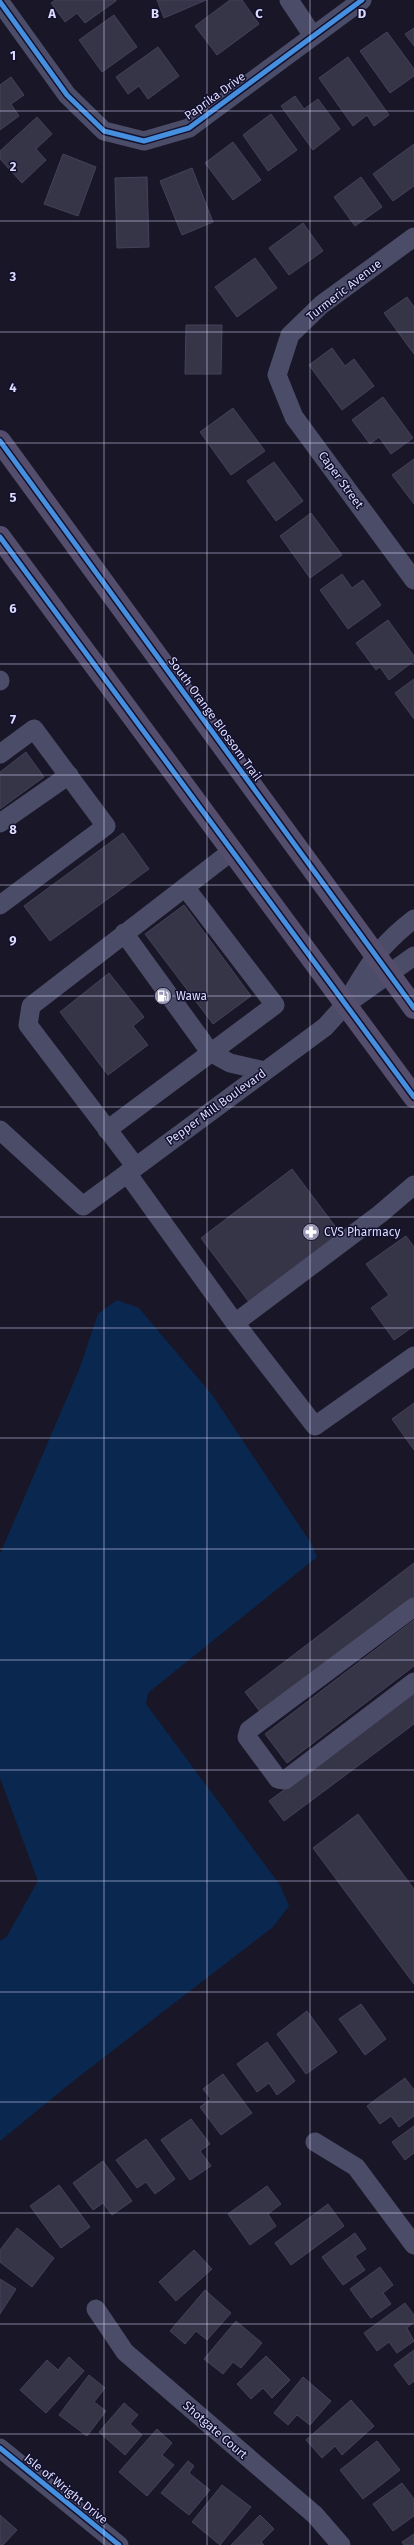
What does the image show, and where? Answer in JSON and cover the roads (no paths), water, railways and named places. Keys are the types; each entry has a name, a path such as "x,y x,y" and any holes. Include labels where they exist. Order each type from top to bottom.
{"main road":[{"name":"South Orange Blossom Trail","path":"0,441 414,1008"},
{"path":"0,537 414,1097"}],"street":[{"path":"289,0 313,36"},
{"name":"Paprika Drive","path":"0,2 67,95 104,131 144,141 190,128 362,0"},
{"name":"Turmeric Avenue","path":"277,375 290,335 321,305 414,237"},
{"name":"Caper Street","path":"277,375 294,417 414,580"},
{"path":"0,754 34,728 106,826 0,905"},
{"path":"0,823 68,775"},
{"path":"232,851 31,1006 28,1016 28,1025 107,1130 160,1219 236,1323 315,1426 414,1356"},
{"path":"107,1130 275,1005 185,887"},
{"name":"Pepper Mill Boulevard","path":"346,1005 375,955 399,930 414,919"},
{"path":"124,934 210,1052 230,1063 265,1071"},
{"name":"Pepper Mill Boulevard","path":"0,1130 83,1206 325,1027 346,1005 414,956"},
{"path":"236,1323 380,1214 414,1185"},
{"path":"414,1607 249,1730 247,1737 278,1779 285,1780 414,1682"},
{"path":"315,2142 356,2168 414,2245"},
{"name":"Shotgate Court","path":"96,2309 125,2352 315,2515 340,2545"},
{"name":"Isle of Wright Drive","path":"0,2448 119,2545"}],"water":[{"path":"117,1300 139,1308 213,1396 311,1543 317,1557 148,1693 146,1704 280,1885 289,1906 273,1927 72,2082 0,2141 0,1941 7,1936 38,1881 0,1778 0,1554 79,1370 98,1314"}],"place":[{"name":"Wawa","path":"163,996"},
{"name":"CVS Pharmacy","path":"311,1232"}]}
